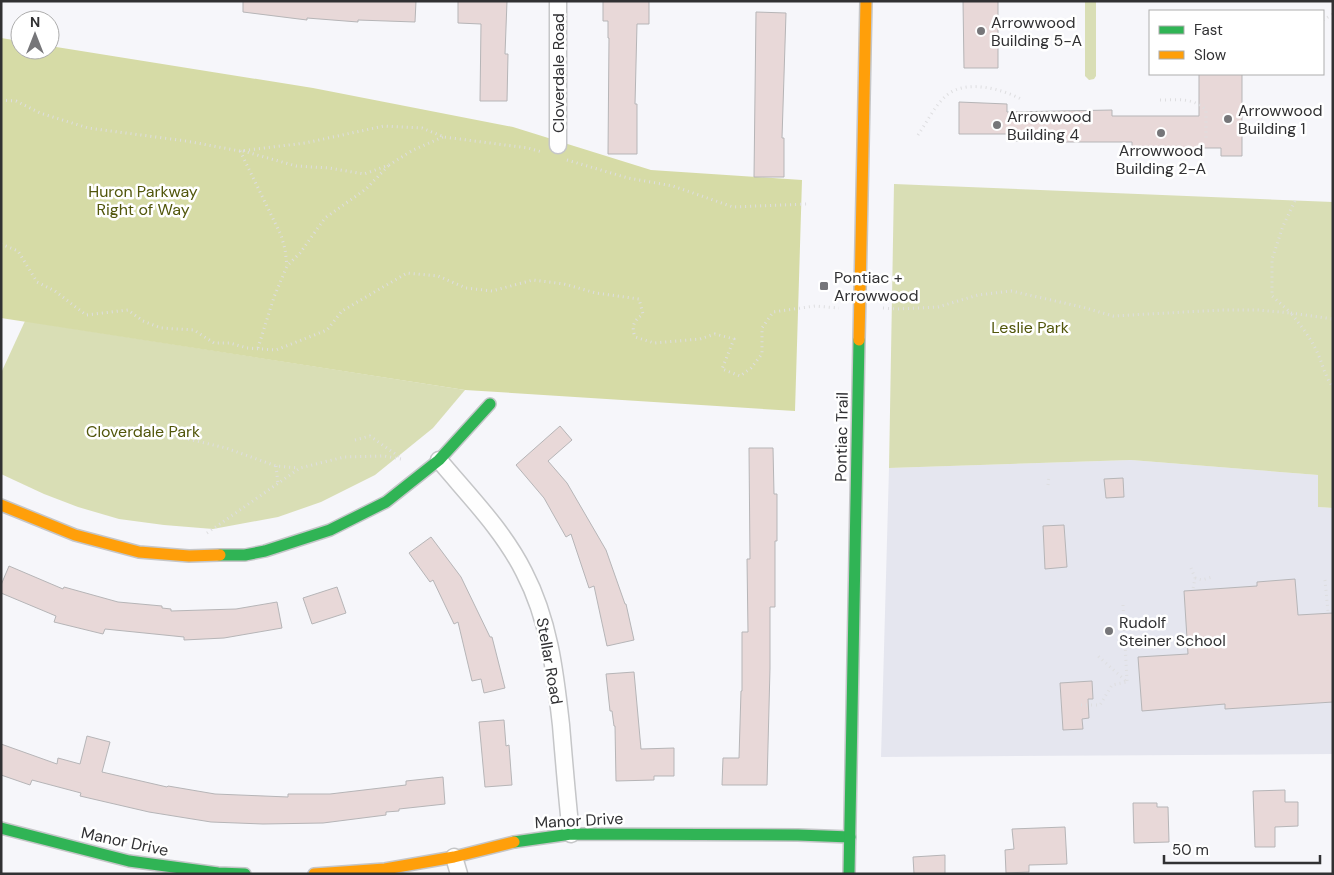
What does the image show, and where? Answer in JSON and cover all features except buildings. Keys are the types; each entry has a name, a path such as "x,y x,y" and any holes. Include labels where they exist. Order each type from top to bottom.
{"street":[{"name":"Cloverdale Road","path":"556,152 558,1"},
{"name":"Pontiac Trail","path":"849,874 866,1"},
{"path":"1,505 75,535 138,552 189,556 244,555 265,551 330,530 386,502 414,482 439,460 490,404"},
{"name":"Stellar Road","path":"439,460 486,515 510,547 534,592 543,614 555,670 571,834"},
{"name":"Manor Drive","path":"3,834 129,861 218,873 245,874"},
{"name":"Manor Drive","path":"314,874 385,869 454,857 510,843 571,834 850,837"},
{"path":"454,857 458,874"}],"path":[{"path":"918,135 940,102 955,90 972,87 989,88 1008,92 1021,99"},
{"path":"1,100 16,101 40,113 88,128 186,141 240,151 296,166 329,168 364,174 389,165 413,150 444,137"},
{"path":"1160,100 1188,100 1200,104 1206,110 1206,138"},
{"path":"240,151 305,143 384,126 422,128 444,137 556,152 628,178 673,186 733,207 807,204"},
{"path":"240,151 280,236 285,249 287,266"},
{"path":"258,348 274,297 287,266 300,253 324,218 366,189 389,165"},
{"path":"1295,201 1283,226 1272,259 1272,296 1291,313 1306,332 1333,387"},
{"path":"1,244 18,251 37,282 55,291 86,315 128,310 143,322 161,328 194,330 214,343 230,343 247,348 276,350 327,330 342,311 407,273 438,276 466,288 492,291 533,280 639,299 643,314 634,321 632,329 634,337 654,343 700,339 715,334 734,339 722,369 740,376 751,368 762,354 762,328 773,312 815,306 848,309 859,305 896,309 938,306 978,296 1012,291 1082,306 1113,316 1221,310 1258,310 1333,319"},
{"path":"114,429 170,436 210,444 276,466 300,468 344,457 384,456 401,459"},
{"path":"355,440 370,436 407,465"},
{"path":"276,466 278,484"},
{"path":"205,535 300,468"},
{"path":"1048,476 1048,485"},
{"path":"1191,568 1195,578 1193,589"},
{"path":"1195,578 1202,580 1212,577"},
{"path":"1325,580 1328,612"},
{"path":"1123,605 1127,682"},
{"path":"1098,656 1127,682"},
{"path":"1081,705 1100,705 1112,685 1127,682"}],"shaded area":[{"name":"Rudolf Steiner School","path":"1131,460 1318,475 1318,507 1333,508 1333,754 881,757 889,468"}],"green space":[{"path":"1085,1 1096,1 1096,76 1094,79 1089,80 1085,76"},
{"name":"Huron Parkway Right of Way","path":"1,38 10,39 10,60 60,60 60,48 313,88 513,127 651,170 802,180 795,411 465,390 1,318"},
{"name":"Leslie Park","path":"894,184 1333,202 1333,508 1318,507 1318,475 1131,460 889,468"},
{"name":"Cloverdale Park","path":"25,321 465,390 433,428 375,475 321,502 278,517 213,529 119,519 78,507 1,474 1,373"}],"traffic: fast":[{"path":"849,874 859,340"},
{"path":"220,555 245,555 265,551 330,530 386,502 439,460 490,404"},
{"path":"1,828 129,861 218,873 245,874"},
{"path":"514,842 571,834 850,837"}],"traffic: slow":[{"path":"859,340 866,1"},
{"path":"1,505 75,535 139,552 189,556 220,555"},
{"path":"314,874 385,869 454,857 514,842"}],"place":[{"name":"Arrowwood Building 5-A","path":"981,31"},
{"name":"Arrowwood Building 1","path":"1228,119"},
{"name":"Arrowwood Building 4","path":"997,125"},
{"name":"Arrowwood Building 2-A","path":"1161,133"},
{"name":"Pontiac + Arrowwood","path":"824,286"},
{"name":"Rudolf Steiner School","path":"1109,631"}]}
